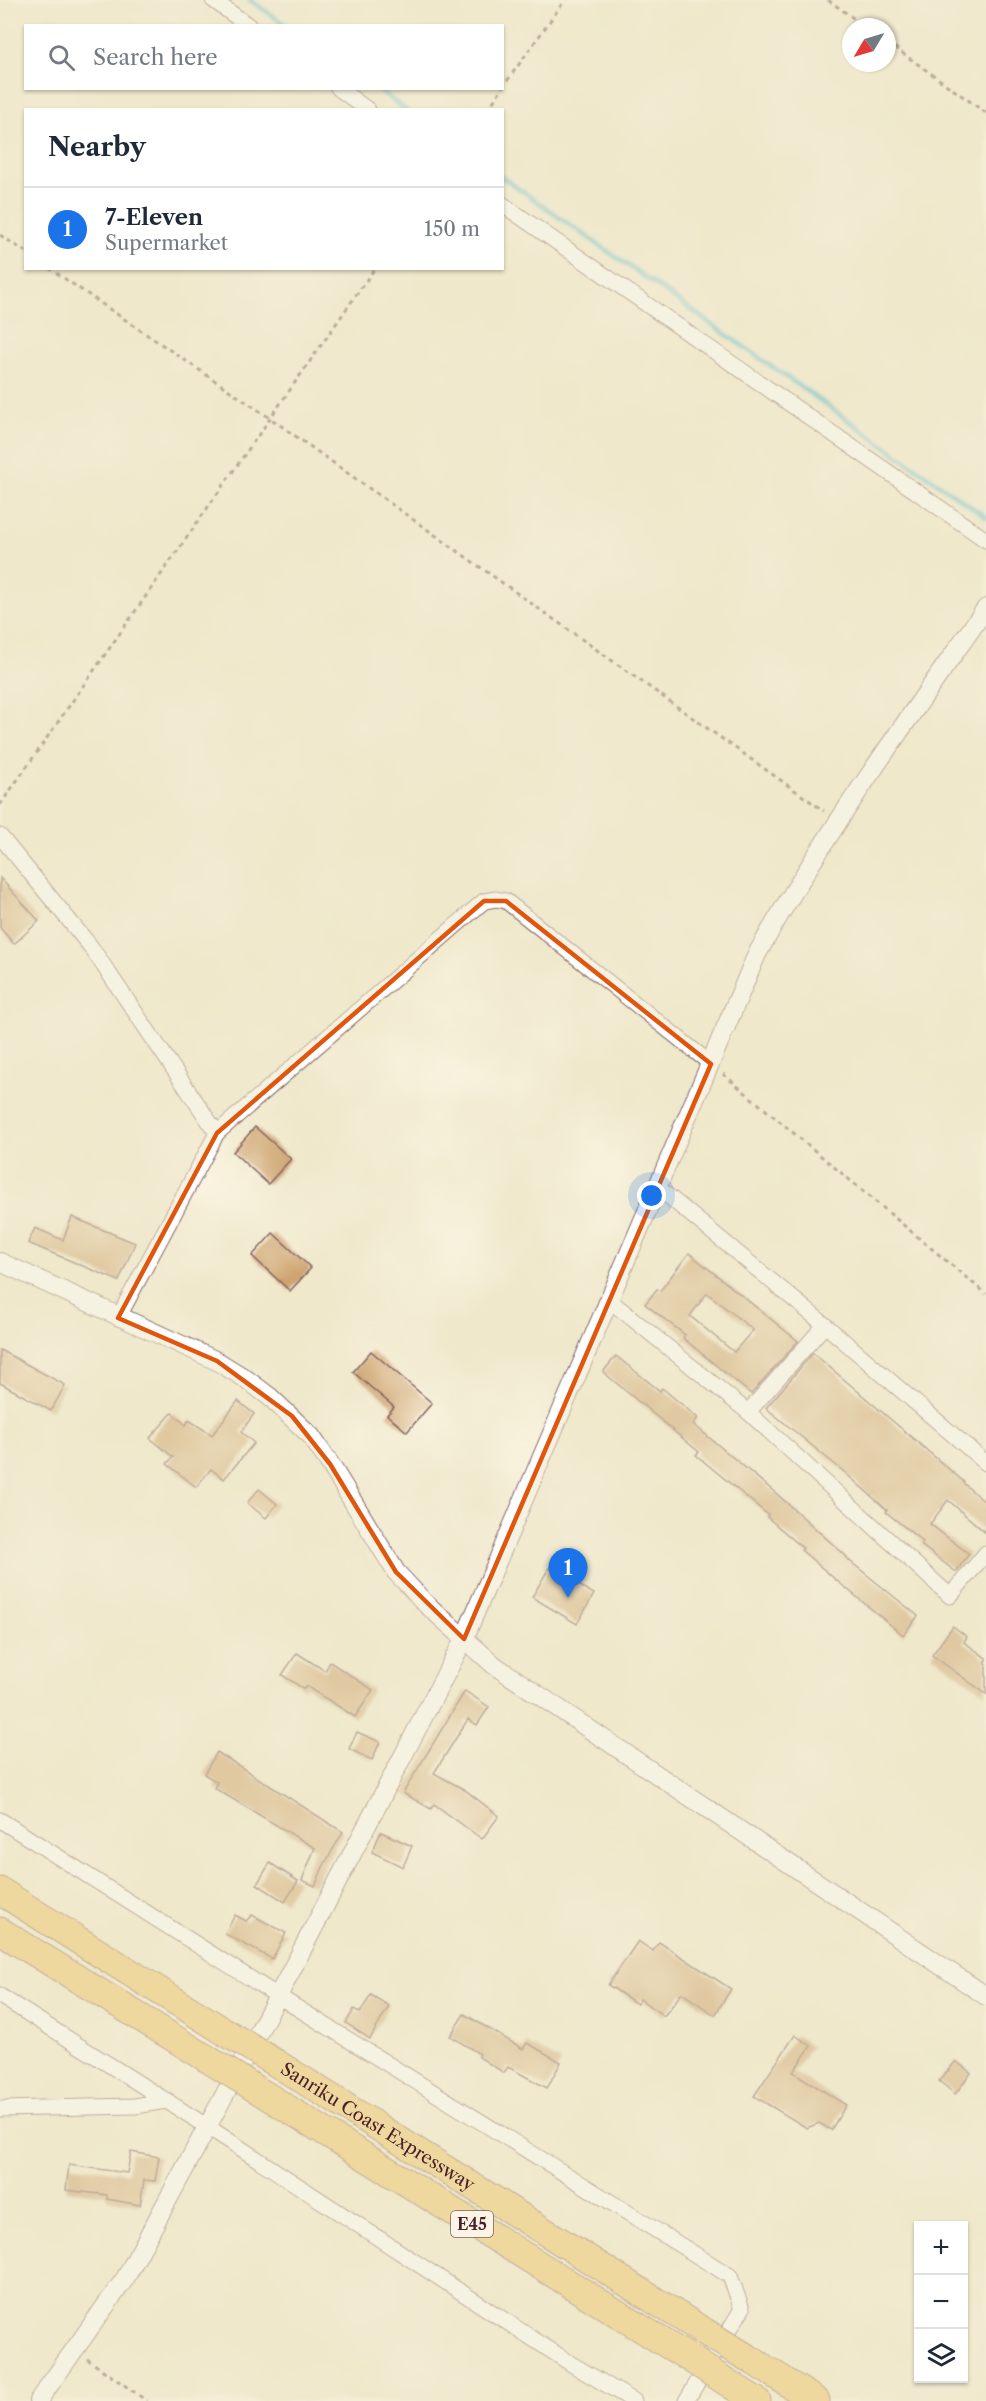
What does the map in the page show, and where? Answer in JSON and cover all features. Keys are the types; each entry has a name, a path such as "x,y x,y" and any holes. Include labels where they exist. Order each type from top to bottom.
{"highway":[{"name":"Sanriku Coast Expressway","path":"0,1891 816,2401"},
{"name":"Sanriku Coast Expressway","path":"0,1931 746,2394"}],"street":[{"path":"213,0 246,24"},
{"path":"341,90 365,108"},
{"path":"504,205 986,540"},
{"path":"38,2401 126,2277 278,1996 464,1639 757,954 795,886 837,820 986,608"},
{"path":"0,836 91,947 217,1133"},
{"path":"118,1318 217,1133 484,901 496,899 506,902 711,1064"},
{"path":"656,1186 825,1325 986,1463"},
{"path":"0,1262 118,1318 217,1361 246,1379 292,1416 311,1436 396,1572 411,1590 494,1665 985,1993"},
{"path":"608,1299 748,1412 950,1596 986,1553"},
{"path":"748,1412 825,1325"},
{"path":"0,1820 278,1996 730,2276 742,2309 686,2401"},
{"path":"0,1996 208,2127 573,2365 634,2401"},
{"path":"0,2109 135,2106 166,2101"}],"path":[{"path":"504,85 565,0"},
{"path":"828,0 853,18"},
{"path":"896,48 986,112"},
{"path":"489,108 501,90"},
{"path":"0,235 24,251"},
{"path":"52,270 270,418 837,820"},
{"path":"0,805 374,270"},
{"path":"711,1064 986,1294"},
{"path":"74,2350 147,2401"}],"highlighted area":[{"path":"484,901 506,901 711,1064 464,1639 396,1572 330,1464 292,1416 217,1361 118,1318 217,1133"}],"building":[{"path":"0,878 39,921 14,944 0,928"},
{"path":"255,1127 291,1159 268,1184 233,1152"},
{"path":"72,1217 135,1243 119,1281 28,1243 35,1228 63,1240"},
{"path":"273,1233 311,1268 290,1291 252,1256"},
{"path":"689,1253 798,1341 751,1394 683,1338 685,1335 645,1304 657,1289 660,1291","holes":["707,1293 753,1330 734,1352 690,1316"]},
{"path":"0,1350 65,1385 51,1411 0,1383"},
{"path":"371,1351 432,1403 407,1432 387,1415 394,1407 353,1372"},
{"path":"813,1353 986,1503 986,1533 948,1500 930,1524 969,1554 956,1572 921,1545 923,1542 886,1512 887,1510 843,1471 766,1408"},
{"path":"616,1356 660,1391 662,1388 698,1418 693,1424 778,1495 846,1558 918,1616 903,1635 801,1550 803,1548 767,1517 768,1515 696,1455 699,1452 603,1372"},
{"path":"238,1401 254,1414 241,1432 254,1443 224,1479 211,1469 196,1487 167,1464 173,1457 150,1438 172,1413 186,1425 189,1420 212,1435"},
{"path":"259,1489 277,1504 266,1518 247,1503"},
{"path":"549,1568 594,1594 577,1624 532,1597"},
{"path":"953,1626 967,1637 964,1642 986,1658 986,1694 932,1655"},
{"path":"297,1653 325,1671 330,1662 373,1690 355,1717 306,1686 304,1689 282,1675"},
{"path":"465,1691 489,1707 477,1725 468,1719 434,1773 465,1790 499,1816 482,1839 434,1804 431,1809 403,1793"},
{"path":"357,1732 380,1742 372,1760 349,1749"},
{"path":"217,1752 343,1832 315,1886 302,1880 315,1848 214,1788 217,1782 204,1774"},
{"path":"381,1832 412,1846 403,1867 372,1852"},
{"path":"270,1863 298,1881 285,1902 257,1884"},
{"path":"235,1915 246,1921 252,1915 286,1933 272,1959 225,1934"},
{"path":"638,1941 653,1951 659,1942 731,1989 715,2015 682,1993 664,2016 640,1999 637,2004 608,1985"},
{"path":"371,1995 389,2006 370,2039 346,2023 354,2009 360,2013"},
{"path":"464,2014 523,2049 527,2043 561,2062 547,2088 508,2067 504,2073 479,2057 480,2054 450,2036"},
{"path":"795,2035 811,2046 793,2072 846,2105 831,2130 819,2123 807,2128 754,2096"},
{"path":"956,2061 971,2073 955,2094 939,2081"},
{"path":"131,2152 159,2157 155,2181 144,2180 140,2205 107,2199 107,2195 66,2190 69,2165 127,2173"}],"waterway":[{"path":"250,0 284,24"},
{"path":"379,90 403,108"},
{"path":"504,178 986,517"}],"place":[{"name":"7-Eleven","path":"568,1598"}]}
